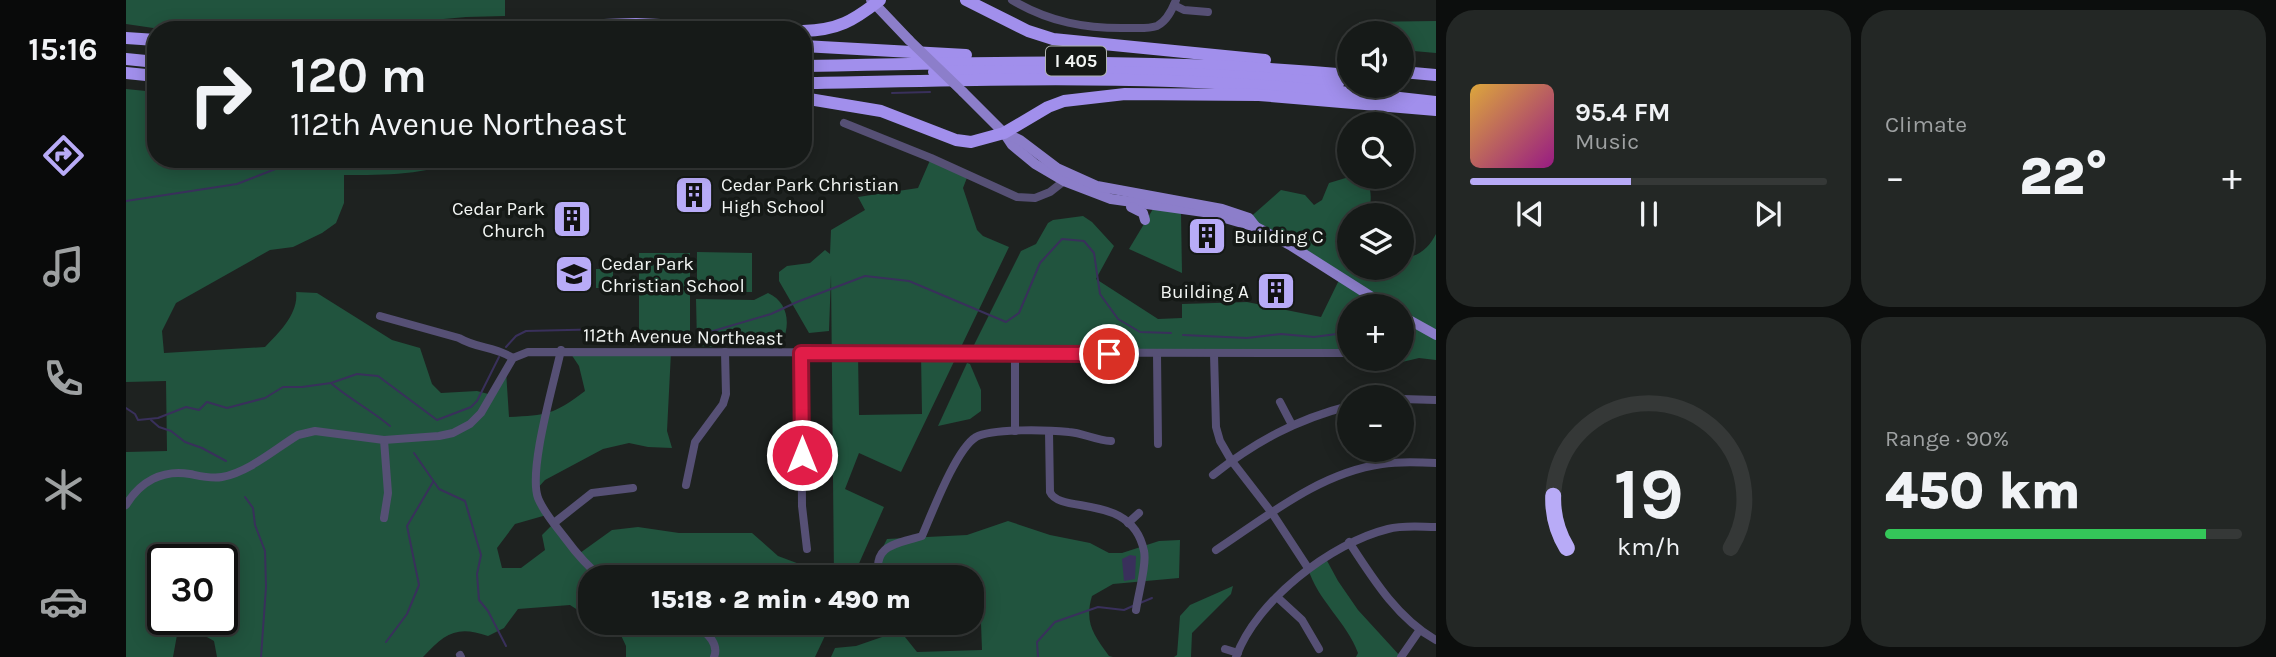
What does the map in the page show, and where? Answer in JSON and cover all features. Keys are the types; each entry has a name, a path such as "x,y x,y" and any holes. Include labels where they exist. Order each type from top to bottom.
{"highway":[{"path":"966,0 1028,31 1053,39 1270,60"},
{"path":"812,30 845,24 875,1"},
{"path":"126,38 147,39"},
{"path":"812,46 966,55"},
{"name":"I 405","path":"812,58 1055,53 1270,60 1337,66"},
{"path":"126,59 147,61"},
{"name":"I 405","path":"812,66 1092,61 1217,65 1337,74"},
{"path":"126,66 147,67"},
{"name":"I 405","path":"812,75 1128,71 1337,84"},
{"path":"1414,73 1436,75"},
{"path":"126,74 147,75"},
{"name":"I 405","path":"812,83 1082,79 1172,81 1301,89 1436,102"},
{"path":"1414,80 1436,82"},
{"path":"1301,89 1317,81"},
{"path":"126,82 147,84"},
{"path":"1414,91 1436,93"},
{"path":"812,100 881,111 963,142 984,140 1004,133 1048,107 1064,101 1125,94 1259,95 1436,110"}],"main road":[{"path":"875,1 909,40 1004,133 1012,145 1035,164 1064,181 1143,213 1145,220"},
{"path":"1004,133 1020,140 1042,158 1069,174 1113,190 1222,209 1250,218 1256,226"},
{"path":"1111,199 1157,202 1164,200 1170,204 1256,226 1367,294"},
{"path":"1111,199 1196,211"},
{"path":"1414,323 1436,335"}],"street":[{"path":"1012,0 1049,19 1084,27 1155,26 1164,21 1175,2 1184,10 1208,12"},
{"path":"844,122 1017,197 1035,198 1050,192 1064,181"},
{"path":"126,505 147,481 162,474 178,472 221,477 243,470 298,435 306,433 330,433 384,440 439,436 453,433 470,424 481,413 513,358 499,349 475,345 380,316"},
{"path":"561,351 535,480 538,498 587,565"},
{"name":"112th Avenue Northeast","path":"513,358 528,352 561,351 1337,353"},
{"path":"686,485 695,442 723,404 726,394 725,352"},
{"path":"801,353 802,506 807,549"},
{"path":"1015,354 1015,431"},
{"path":"1157,354 1158,444"},
{"path":"1214,354 1216,427 1220,441 1308,568"},
{"path":"1414,399 1436,400"},
{"path":"1280,402 1292,425"},
{"path":"1213,475 1261,441 1292,425 1337,410"},
{"path":"878,565 881,552 887,547 922,536 965,446 979,435 1015,431 1072,432 1093,440 1111,441"},
{"path":"1049,432 1052,498 1061,503 1088,505 1109,511 1128,523 1141,540 1144,565 1136,610"},
{"path":"384,440 387,492 384,517"},
{"path":"1216,550 1308,490 1352,471 1392,462 1436,463"},
{"path":"554,523 592,493 633,488"},
{"path":"1128,523 1139,513"},
{"path":"1225,649 1237,655 1250,631 1277,597 1308,568 1349,542 1390,528 1436,527"},
{"path":"1349,542 1376,584 1419,631 1436,640"},
{"path":"1277,597 1302,620 1319,649"},
{"path":"1401,657 1419,631"},
{"path":"707,635 714,642 714,657"}],"green space":[{"path":"126,0 505,0 505,16 421,21 147,21 147,27 126,24"},
{"path":"1414,21 1436,21 1436,53 1414,51"},
{"path":"126,89 147,91 147,168 436,168 390,174 344,175 344,203 336,223 293,247 270,250 176,303 162,331 164,353 265,347 291,315 296,292 317,293 392,340 420,348 432,384 441,393 477,391 492,395 506,371 509,417 549,412 585,391 579,366 569,351 671,352 667,431 672,448 629,443 603,449 545,480 535,491 550,514 515,524 497,548 502,568 521,568 545,550 542,535 554,523 580,553 612,530 638,527 679,533 752,533 778,556 802,565 578,565 578,610 570,605 518,609 504,628 488,636 468,631 452,633 423,657 217,657 214,641 203,635 238,635 238,544 147,544 147,635 177,635 173,657 126,657 126,452 167,451 166,381 126,382"},
{"path":"931,158 968,175 963,188 977,230 983,236 1009,247 901,472 859,453 845,489 884,507 858,565 834,565 831,275 829,331 809,333 779,281 779,272 787,266 810,263 825,250 830,254 831,230 865,210 858,197 918,188","holes":["858,354 921,354 922,414 859,415"]},
{"path":"1337,181 1337,189 1370,189 1371,198 1370,203 1337,203 1337,279 1247,220 1281,190 1305,195 1314,205 1322,200 1329,183"},
{"path":"1153,209 1181,213 1182,273 1129,249"},
{"path":"1083,216 1114,246 1096,279 1158,319 1182,318 1182,304 1247,302 1321,317 1339,280 1414,280 1414,255 1430,244 1436,234 1436,360 1414,359 1414,294 1337,294 1337,353 970,353 1021,251 1036,244 1048,223 1053,220"},
{"path":"697,252 752,253 752,292 697,292"},
{"path":"639,253 690,253 690,338 639,338"},
{"path":"596,269 613,269 613,288 596,288"},
{"path":"768,293 780,302 786,314 782,342 724,344 715,347 700,346 697,343 696,299 754,300"},
{"path":"967,363 970,364 981,390 981,411 970,419 938,426"},
{"path":"1008,521 1050,535 1090,543 1109,553 1122,553 1159,541 1180,540 1179,578 1113,584 1092,596 1089,614 1092,628 1109,656 1113,657 831,657 835,648 856,646 882,637 905,637 917,652 982,650 984,565 874,565 887,539 967,535"},
{"path":"1325,557 1358,610 1401,657 1356,657 1358,653 1353,642 1318,590 1308,568"},
{"path":"1233,586 1231,594 1192,633 1191,657 1174,657 1177,655 1180,616 1190,605"},
{"path":"621,635 825,635 815,657 626,657 626,646"}],"shaded area":[{"path":"1130,555 1136,556 1135,579 1124,581 1122,559"}],"waterway":[{"path":"892,93 930,92"},
{"path":"126,201 237,184 278,168"},
{"path":"703,334 771,314 865,276 909,281 1006,322 1019,313 1040,263 1062,239 1084,241 1094,253 1100,294 1118,319 1140,332 1171,333"},
{"path":"506,347 516,336 526,331 610,329"},
{"path":"1183,335 1247,338 1281,334 1314,337 1337,334"},
{"path":"126,408 135,414 138,420 158,418 186,407 199,410 207,402 227,408 265,398 283,387 331,383 357,374 378,376 437,420 471,407 477,401 499,357"},
{"path":"332,384 390,426"},
{"path":"151,420 185,442 226,461"},
{"path":"414,453 439,489 465,501 481,555 477,574 479,600 488,611 506,646"},
{"path":"386,642 407,614 419,585 407,526 433,482"},
{"path":"245,497 253,508 255,525 265,551 266,587 261,657"},
{"path":"1140,603 1152,598"},
{"path":"1038,657 1037,642 1055,622 1098,607 1124,610 1135,605"}],"place":[{"name":"Cedar Park Christian High School","path":"694,195"},
{"name":"Cedar Park Church","path":"572,219"},
{"name":"Building C","path":"1207,236"},
{"name":"Cedar Park Christian School","path":"574,274"},
{"name":"Building A","path":"1276,291"}],"route":[{"path":"802,455 801,353 1109,354"}]}
